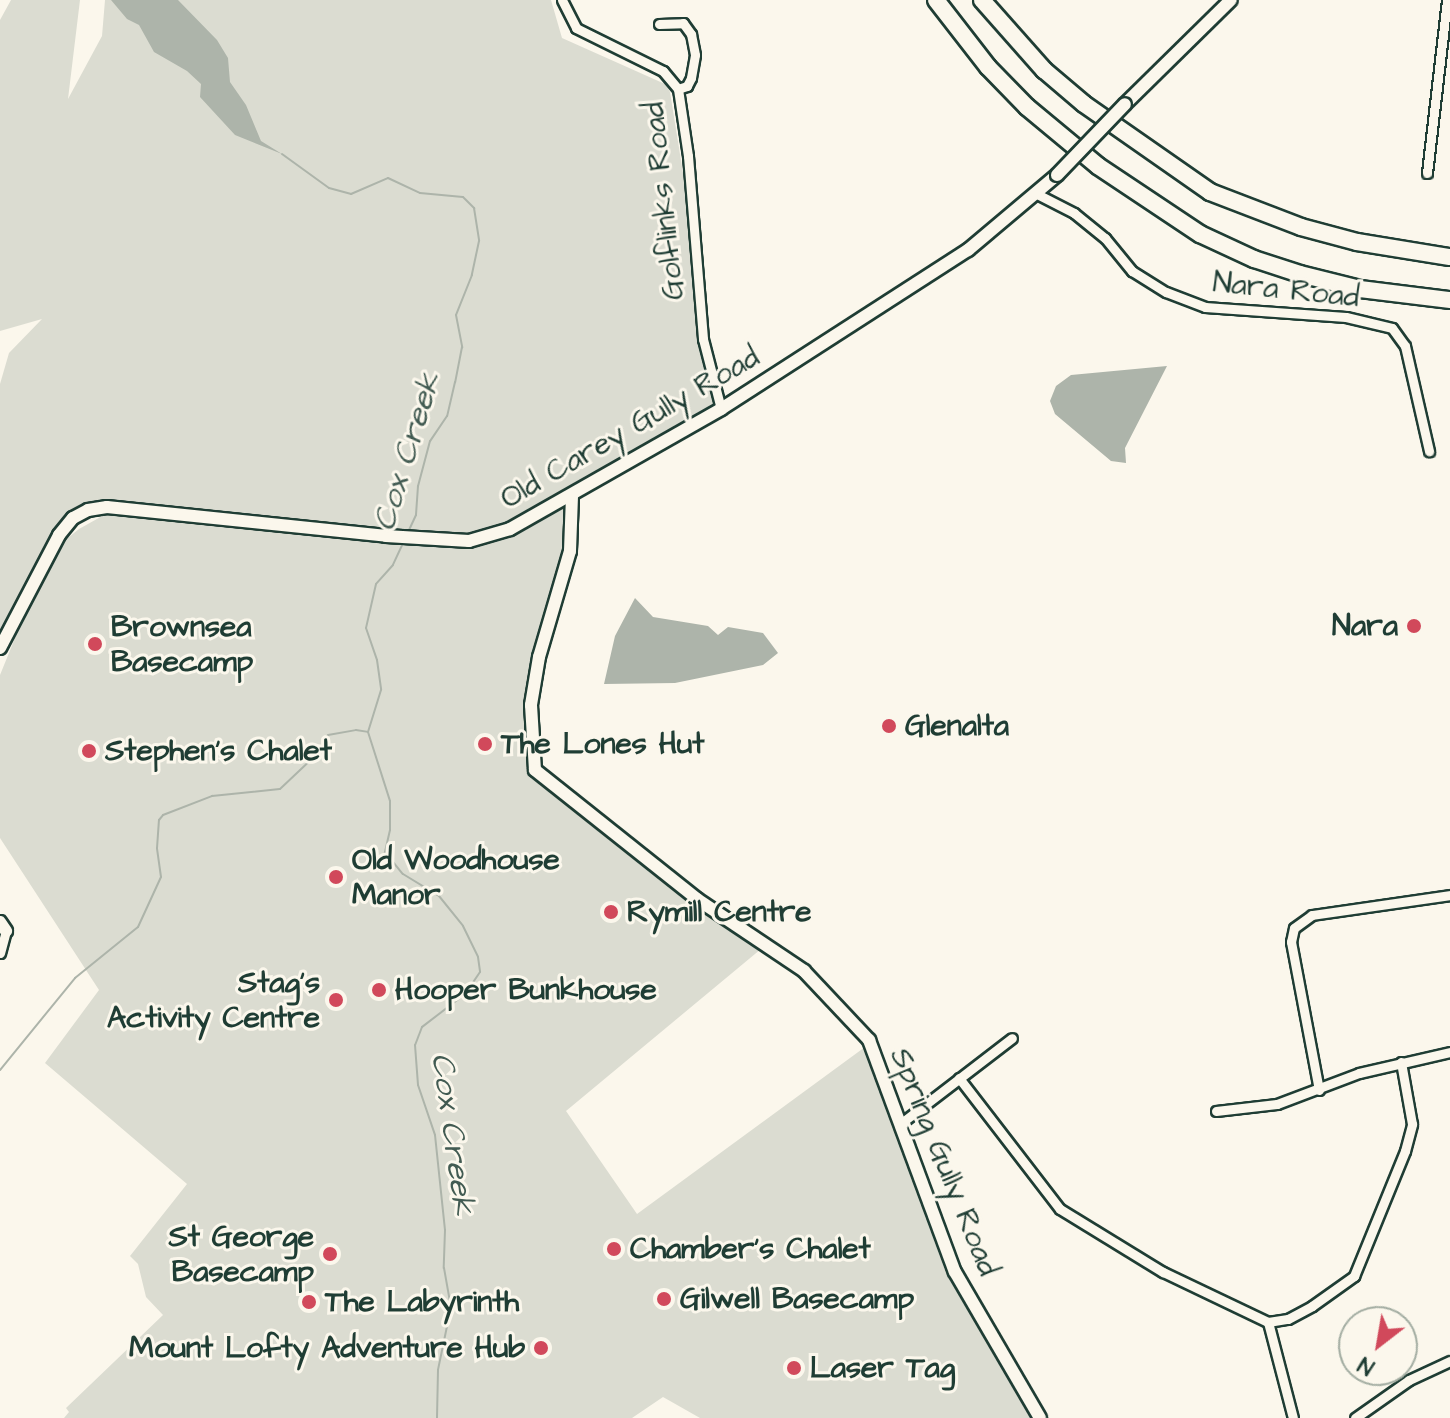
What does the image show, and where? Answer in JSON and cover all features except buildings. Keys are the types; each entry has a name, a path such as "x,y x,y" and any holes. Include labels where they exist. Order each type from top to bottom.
{"highway":[{"path":"936,0 988,67 1027,107 1098,166 1200,234 1254,259 1300,274 1360,289 1450,300"},
{"path":"982,0 1041,67 1084,104 1210,192 1301,227 1357,242 1450,257"}],"main road":[{"name":"Old Carey Gully Road","path":"0,648 59,535 73,518 88,510 107,507 469,541 510,529 721,409 968,250 1057,175 1231,0"},
{"name":"Spring Gully Road","path":"572,496 570,551 539,657 531,705 535,770 697,899 804,971 869,1040 955,1272 1040,1418"}],"street":[{"name":"Golflinks Road","path":"562,0 576,28 663,71 678,89 688,156 703,339 721,409"},
{"path":"1427,173 1447,0"},
{"path":"659,24 683,23 691,34 695,55 691,78 687,86 678,89"},
{"name":"Nara Road","path":"1035,193 1074,213 1105,238 1132,271 1166,292 1205,307 1346,317 1392,328 1405,346 1429,451"},
{"path":"1319,1090 1291,942 1294,928 1312,915 1450,895"},
{"path":"0,953 3,926"},
{"path":"900,1124 1012,1038"},
{"path":"1216,1111 1277,1104 1359,1073 1450,1052"},
{"path":"959,1078 1060,1209 1163,1272 1268,1322 1288,1319 1340,1289 1354,1276 1405,1151 1412,1124 1401,1062"},
{"path":"1268,1322 1293,1418"},
{"path":"1355,1418 1409,1380 1450,1361"}],"shaded area":[{"path":"11,0 80,0 68,99 102,36 105,0 551,0 562,38 665,84 670,92 721,409 572,496 570,551 539,657 531,705 533,758 535,770 544,780 697,899 767,944 566,1111 637,1214 865,1047 946,1273 1032,1418 700,1418 663,1397 632,1418 64,1418 69,1412 66,1408 163,1315 146,1297 138,1264 130,1256 187,1184 45,1063 99,990 0,838 0,675 50,553 0,648 0,384 9,353 42,319 0,331 0,20","holes":["107,507 260,523 113,510 79,529 50,552 73,518"]},
{"path":"111,0 178,0 217,40 228,58 230,82 246,105 261,141 282,154 235,135 200,97 201,84 187,71 154,52 139,25 127,19"},
{"path":"1167,366 1125,448 1126,463 1111,461 1055,414 1050,401 1056,386 1071,375"},
{"path":"635,598 653,617 708,626 718,635 728,627 763,633 778,653 763,665 675,683 604,684 615,636"}],"waterway":[{"name":"Cox Creek","path":"282,154 329,188 351,194 388,178 420,193 463,197 474,208 479,241 472,275 456,315 462,347 455,382 447,416 430,441 418,486 416,515 408,532"},
{"name":"Cox Creek","path":"404,541 393,565 376,584 366,628 377,660 381,690 368,732 390,801 390,830 385,852 403,874 439,896 463,926 478,957 480,972 465,994 422,1027 415,1045 418,1085 435,1135 445,1230 444,1268 451,1307 438,1370 437,1418"},
{"path":"0,1070 75,978 138,927 161,877 157,848 159,820 163,815 212,796 280,789 316,755 328,735 356,730 368,732"}],"place":[{"name":"Nara","path":"1414,626"},
{"name":"Brownsea Basecamp","path":"95,644"},
{"name":"Glenalta","path":"889,726"},
{"name":"The Lones Hut","path":"485,744"},
{"name":"Stephen's Chalet","path":"89,751"},
{"name":"Old Woodhouse Manor","path":"336,877"},
{"name":"Rymill Centre","path":"611,912"},
{"name":"Hooper Bunkhouse","path":"379,990"},
{"name":"Stag's Activity Centre","path":"336,1000"},
{"name":"Chamber's Chalet","path":"614,1249"},
{"name":"St George Basecamp","path":"330,1254"},
{"name":"Gilwell Basecamp","path":"664,1299"},
{"name":"The Labyrinth","path":"309,1302"},
{"name":"Mount Lofty Adventure Hub","path":"541,1348"},
{"name":"Laser Tag","path":"794,1368"}]}
